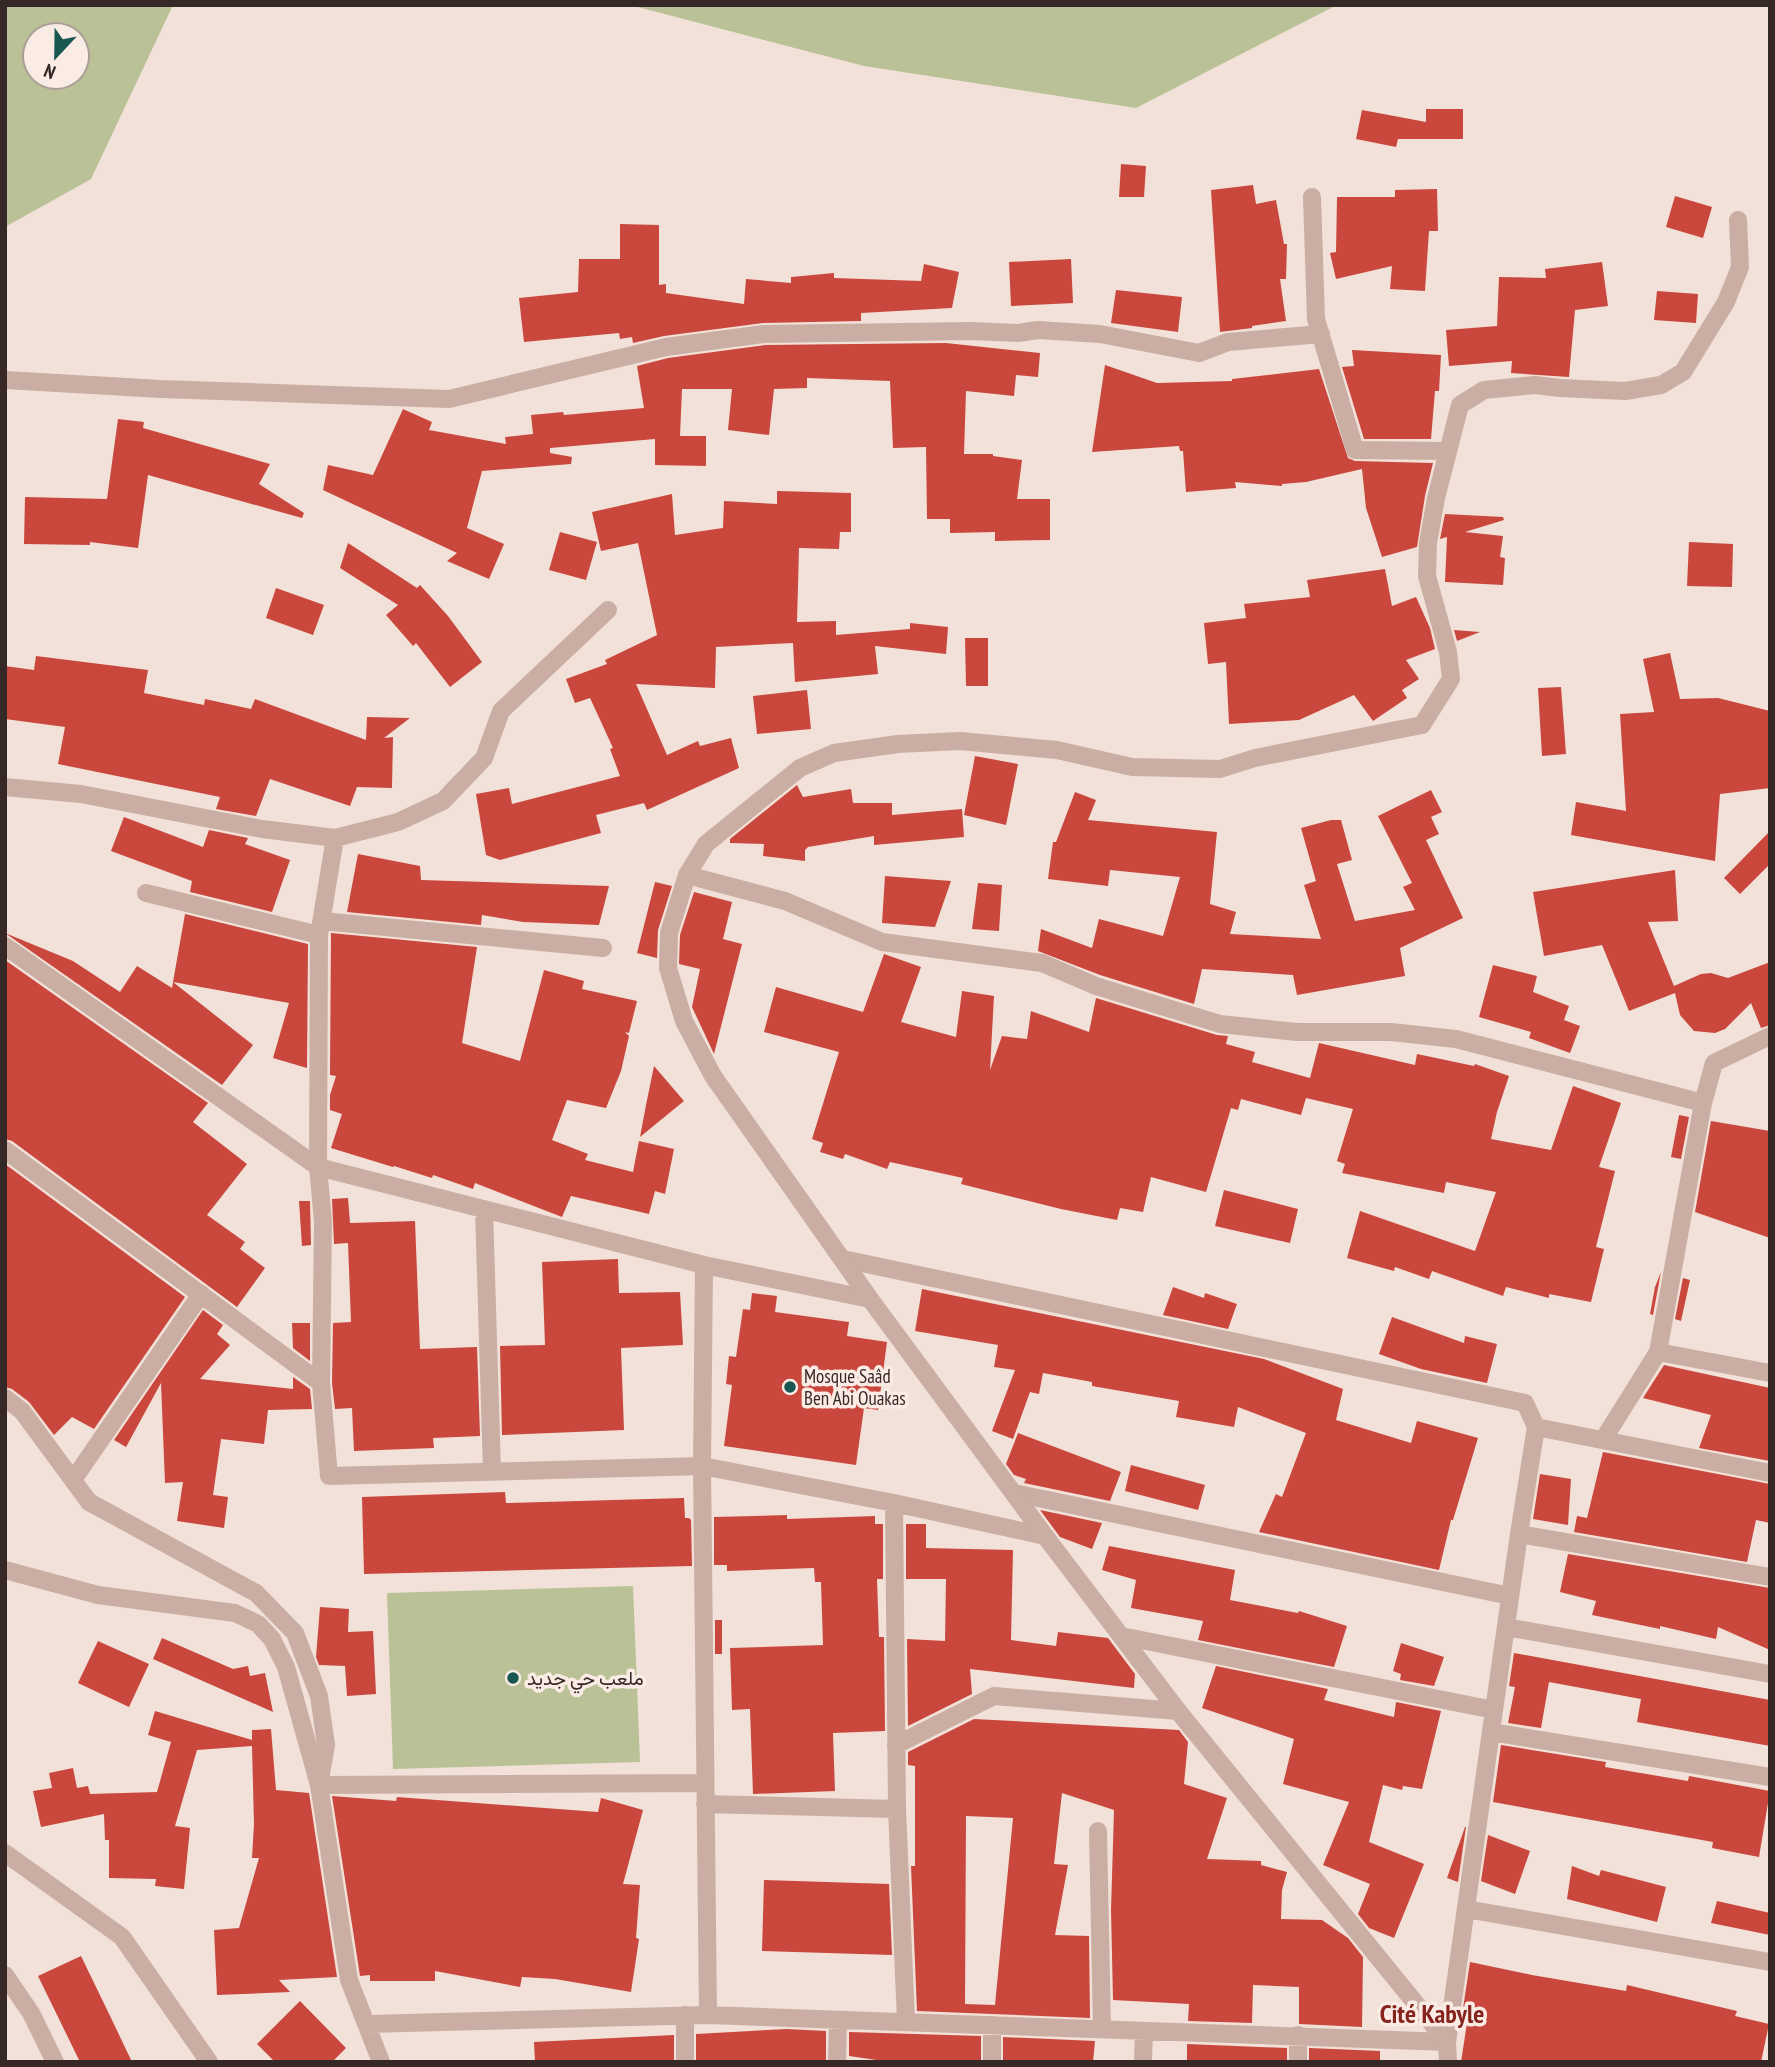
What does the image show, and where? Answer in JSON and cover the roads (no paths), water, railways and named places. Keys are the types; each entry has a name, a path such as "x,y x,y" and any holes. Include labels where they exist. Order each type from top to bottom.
{"street":[{"path":"1312,197 1316,319 1355,450 1448,452"},
{"path":"1447,2042 1178,1711 1045,1536 870,1298 713,1076 684,1021 668,968 669,933 687,875 706,844 800,768 834,753 898,744 960,741 1057,750 1132,767 1220,769 1255,758 1422,725 1451,679 1448,652 1427,576 1428,543 1436,498 1460,405 1484,390 1535,385 1625,391 1661,385 1683,373 1726,302 1740,267 1738,220"},
{"path":"5,380 161,389 449,399 666,347 764,334 971,331 1018,333 1038,330 1100,334 1199,354 1228,342 1321,334"},
{"path":"5,787 81,794 262,829 335,838 398,822 443,801 484,758 501,711 608,610"},
{"path":"335,838 321,928 318,1167 323,1220 321,1383 328,1476 702,1466 894,1503 1045,1536"},
{"path":"687,875 786,901 882,942 1042,963 1096,986 1220,1024 1297,1032 1391,1032 1457,1039 1703,1103"},
{"path":"146,893 321,928 603,948"},
{"path":"5,946 318,1167 704,1265 870,1298"},
{"path":"1603,1440 1658,1352 1703,1103 1714,1063 1770,1036"},
{"path":"5,1150 321,1383"},
{"path":"484,1209 492,1472"},
{"path":"843,1259 1525,1403 1536,1427 1447,2042 1448,2062"},
{"path":"704,1265 702,1466 708,2015"},
{"path":"73,1480 201,1294"},
{"path":"1658,1352 1770,1373"},
{"path":"5,1398 22,1411 89,1502 256,1593 295,1633 318,1696 326,1745 319,1786"},
{"path":"1536,1427 1770,1473"},
{"path":"1014,1493 1510,1596"},
{"path":"894,1503 897,1810 906,2021"},
{"path":"1519,1534 1770,1577"},
{"path":"5,1570 98,1595 235,1613 258,1624 272,1639 286,1667 319,1786 349,1980 381,2062"},
{"path":"1506,1627 1770,1674"},
{"path":"1121,1636 1494,1710"},
{"path":"896,1745 994,1696 1178,1711"},
{"path":"1491,1732 1770,1777"},
{"path":"319,1786 704,1783"},
{"path":"705,1804 897,1810"},
{"path":"1098,1831 1102,2029"},
{"path":"5,1853 122,1937 209,2062"},
{"path":"1466,1909 1770,1962"},
{"path":"5,1975 31,2013 55,2062"},
{"path":"685,2015 685,2062"},
{"path":"368,2024 708,2015 1447,2042"},
{"path":"837,2062 838,2020"},
{"path":"992,2025 992,2062"},
{"path":"1143,2062 1144,2031"},
{"path":"1298,2035 1298,2062"}],"place":[{"name":"Mosque Saâd Ben Abi Ouakas","path":"790,1387"},
{"name":"ملعب حي جديد","path":"513,1678"}],"district":[{"name":"Cité Kabyle","path":"1432,2013"}]}
